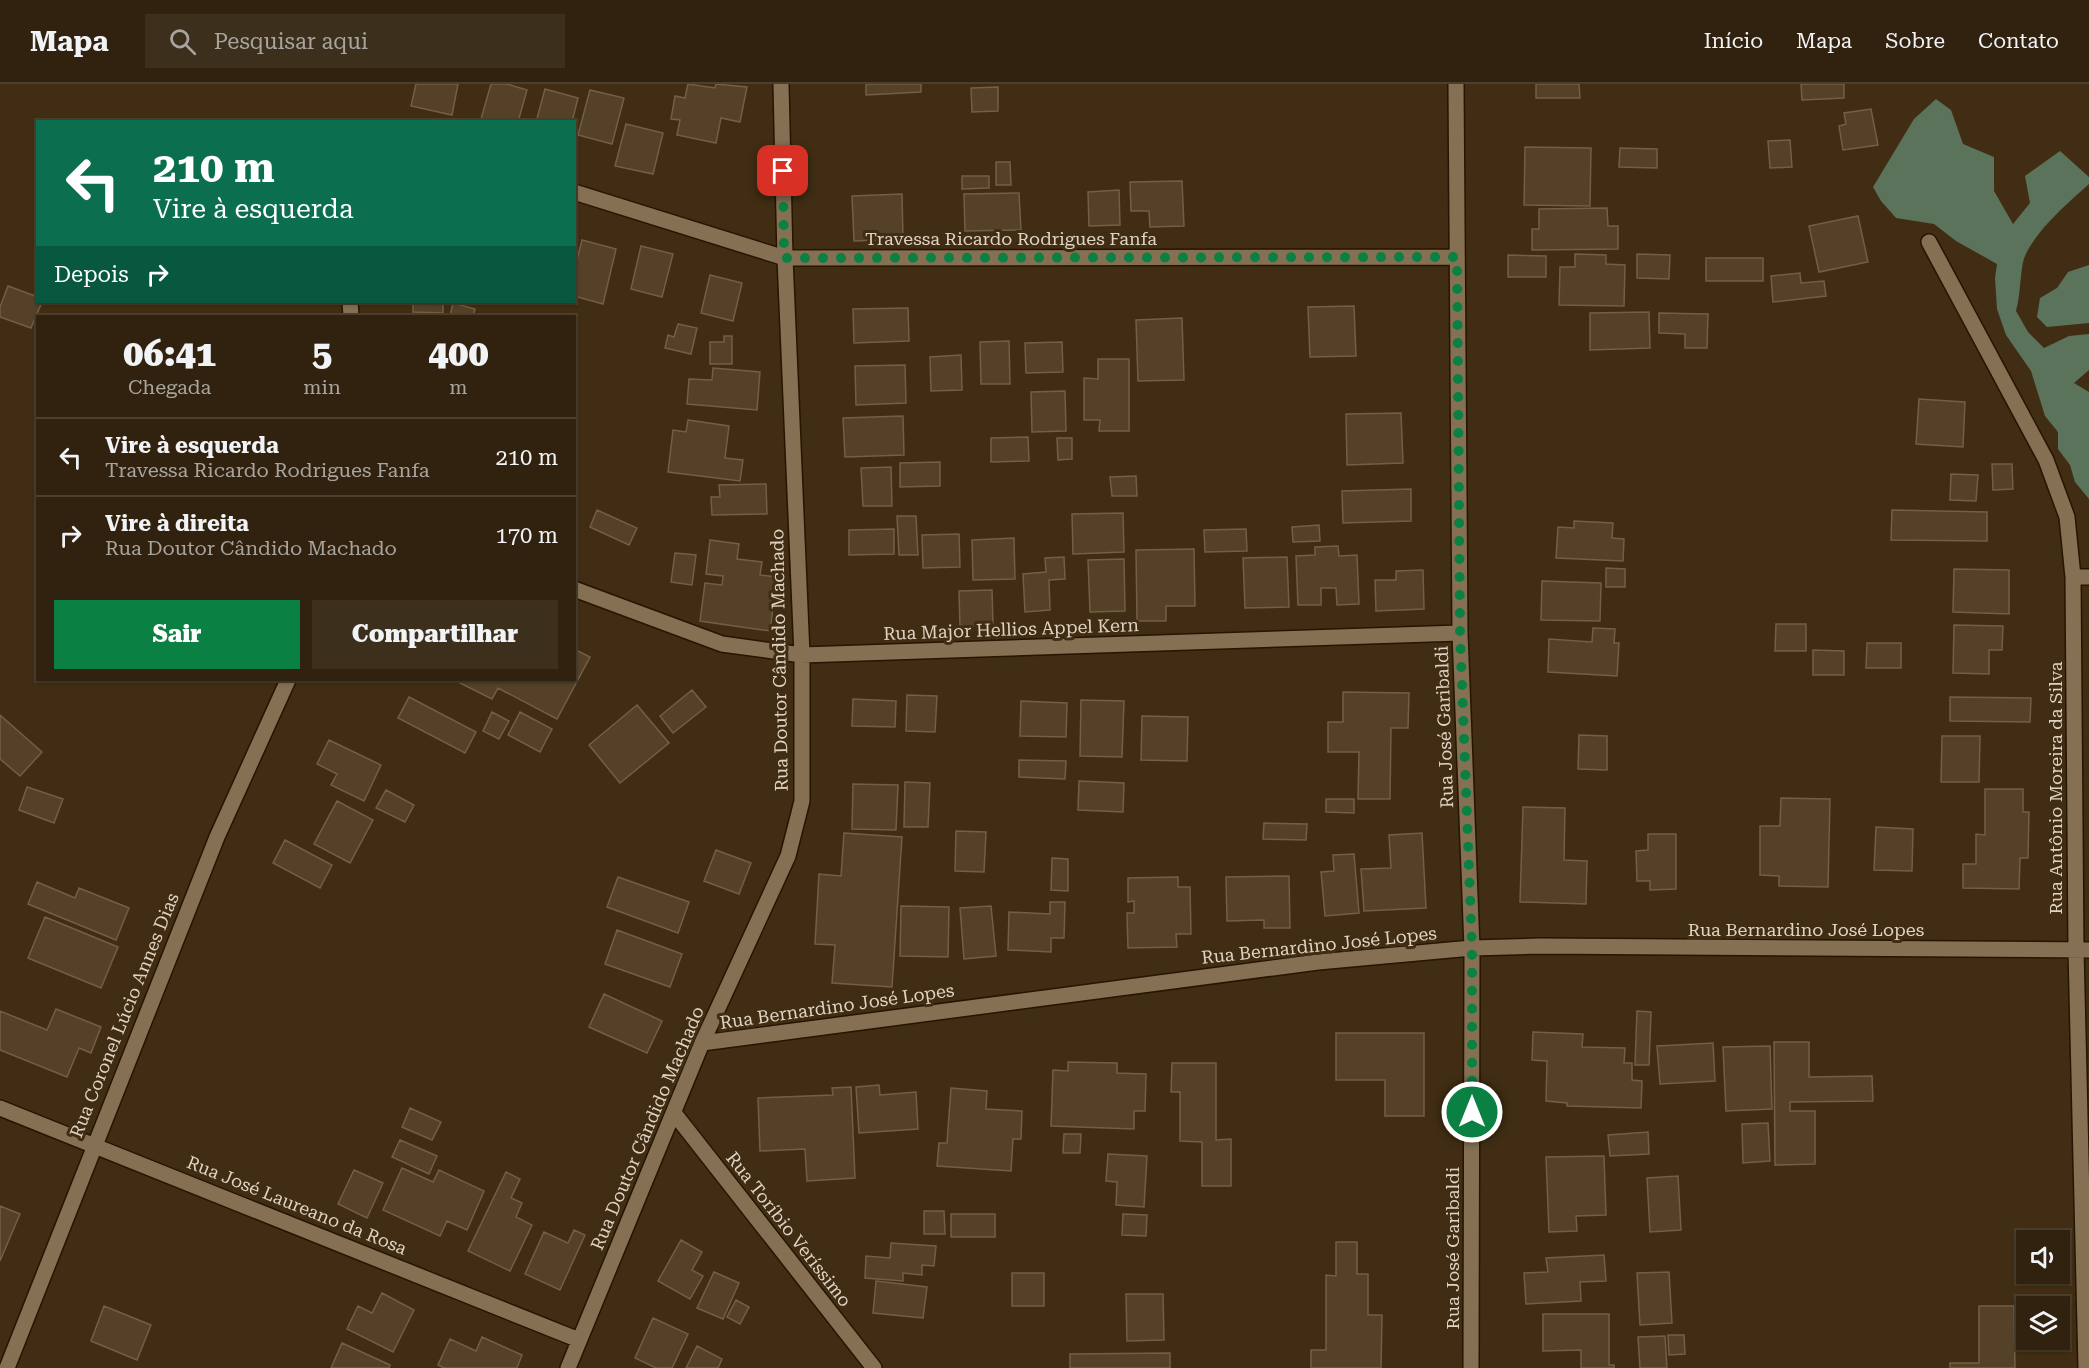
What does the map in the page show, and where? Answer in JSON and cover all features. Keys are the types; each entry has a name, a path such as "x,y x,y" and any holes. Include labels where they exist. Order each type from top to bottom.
{"street":[{"name":"Rua Doutor Cândido Machado","path":"568,1368 702,1043 788,856 802,801 802,655 784,258 781,84"},
{"name":"Rua José Garibaldi","path":"1456,84 1460,633 1472,948 1471,1368"},
{"name":"Travessa Ricardo Rodrigues Fanfa","path":"576,193 784,258 1457,257"},
{"name":"Rua Antônio Moreira da Silva","path":"1929,242 2046,460 2067,517 2073,577 2082,950 2086,1368"},
{"path":"2073,577 2089,577"},
{"name":"Rua Major Hellios Appel Kern","path":"576,590 722,644 802,655 1460,633"},
{"name":"Rua Coronel Lúcio Annes Dias","path":"7,1368 93,1144 217,837 288,681"},
{"name":"Rua Bernardino José Lopes","path":"702,1043 1318,962 1472,948 1551,946 2082,950"},
{"name":"Rua José Laureano da Rosa","path":"0,1108 579,1340"},
{"name":"Rua Toríbio Veríssimo","path":"674,1113 874,1368"}],"green space":[{"path":"1936,99 1951,110 1963,144 1994,157 1994,191 2013,224 2030,203 2025,176 2060,151 2089,177 2089,184 2054,217 2030,246 2023,261 2016,311 2028,332 2044,348 2069,336 2089,334 2089,370 2074,383 2089,392 2089,499 2075,482 2070,465 2058,449 2058,432 2045,416 2031,371 2006,335 1997,309 1995,278 1997,264 1956,241 1934,224 1896,218 1881,201 1873,187 1914,119"},
{"path":"2089,265 2089,323 2047,327 2037,317 2040,298 2057,288 2068,272"}],"building":[{"path":"416,84 458,84 452,115 411,106"},
{"path":"491,84 507,84 527,90 519,120 481,119"},
{"path":"688,84 715,88 716,84 747,87 740,122 721,118 716,143 677,135 680,120 671,119 675,96 685,98"},
{"path":"866,84 921,84 921,92 866,95"},
{"path":"1536,84 1579,84 1580,98 1536,98"},
{"path":"1801,84 1844,84 1844,98 1802,100"},
{"path":"998,87 998,111 972,112 971,88"},
{"path":"545,89 578,98 572,120 537,120"},
{"path":"590,90 624,98 612,144 578,135"},
{"path":"1871,109 1878,145 1843,150 1839,126 1846,124 1844,113"},
{"path":"626,124 663,133 653,174 615,166"},
{"path":"1790,140 1792,167 1770,168 1768,141"},
{"path":"1525,147 1591,148 1590,206 1524,205"},
{"path":"1620,148 1657,149 1657,168 1619,167"},
{"path":"996,162 1010,162 1011,185 996,185"},
{"path":"962,176 989,176 989,188 962,189"},
{"path":"1182,181 1184,226 1150,227 1149,211 1131,211 1130,182"},
{"path":"1119,190 1120,225 1089,226 1088,192"},
{"path":"1019,193 1021,230 965,231 964,194"},
{"path":"902,194 903,239 854,241 852,196"},
{"path":"1607,208 1608,226 1618,226 1618,249 1532,250 1532,229 1539,229 1539,209"},
{"path":"1858,216 1868,262 1819,272 1809,226"},
{"path":"582,240 616,249 603,304 576,297 576,264"},
{"path":"641,246 673,254 662,297 631,289"},
{"path":"1575,254 1606,255 1606,264 1625,265 1624,306 1559,305 1560,267 1575,267"},
{"path":"1637,254 1670,255 1669,279 1637,278"},
{"path":"1508,255 1546,256 1546,277 1508,277"},
{"path":"1706,258 1763,258 1763,281 1706,281"},
{"path":"1800,273 1801,283 1824,281 1826,296 1773,302 1771,276"},
{"path":"710,275 742,283 733,321 701,313"},
{"path":"8,286 36,296 36,303 42,303 31,328 0,317 0,307"},
{"path":"413,303 443,303 443,313 413,312"},
{"path":"453,303 475,309 473,315 450,315"},
{"path":"1354,306 1356,356 1310,357 1308,307"},
{"path":"908,308 909,341 854,343 853,309"},
{"path":"1649,312 1650,348 1590,350 1590,313"},
{"path":"1659,313 1708,314 1707,348 1685,348 1685,334 1659,333"},
{"path":"1182,318 1184,380 1138,381 1136,320"},
{"path":"678,324 697,328 691,354 665,348 668,335 674,337"},
{"path":"724,336 732,336 732,364 710,364 710,342 724,342"},
{"path":"1009,341 1010,384 981,384 980,342"},
{"path":"1062,342 1063,372 1026,373 1025,343"},
{"path":"961,355 962,390 931,391 930,357"},
{"path":"1098,359 1129,359 1129,431 1099,431 1100,420 1084,420 1084,378 1098,379"},
{"path":"905,365 906,403 856,405 855,366"},
{"path":"713,368 760,372 757,410 687,404 689,379 712,380"},
{"path":"1065,391 1066,431 1032,432 1031,392"},
{"path":"1919,399 1965,402 1963,447 1916,444"},
{"path":"1401,413 1403,463 1347,465 1346,414"},
{"path":"903,416 904,455 845,457 843,418"},
{"path":"688,420 729,426 725,458 743,460 740,481 668,472 673,430 686,432"},
{"path":"1028,437 1029,461 991,462 991,438"},
{"path":"1057,438 1072,438 1072,459 1058,460"},
{"path":"940,462 940,486 900,487 900,463"},
{"path":"1992,464 2012,464 2013,489 1993,490"},
{"path":"891,467 892,506 863,506 861,468"},
{"path":"1951,474 1978,475 1976,501 1950,500"},
{"path":"1136,476 1137,496 1112,496 1110,477"},
{"path":"766,484 767,514 712,515 711,497 720,497 719,485"},
{"path":"1411,489 1411,521 1343,523 1342,491"},
{"path":"597,510 637,528 629,545 590,527"},
{"path":"1892,510 1987,512 1987,541 1891,540"},
{"path":"1123,513 1124,552 1073,554 1072,514"},
{"path":"897,516 916,516 918,555 899,555"},
{"path":"1574,521 1613,523 1612,538 1624,539 1623,561 1556,558 1558,527 1574,528"},
{"path":"1319,525 1320,541 1293,542 1292,527"},
{"path":"894,529 894,554 849,555 849,530"},
{"path":"1246,529 1247,551 1205,552 1204,530"},
{"path":"959,534 960,567 923,568 922,535"},
{"path":"1014,538 1015,579 973,580 972,540"},
{"path":"710,540 739,544 737,559 762,562 760,575 777,577 770,631 700,621 705,583 722,585 723,576 706,574"},
{"path":"1338,546 1339,556 1357,555 1359,604 1337,605 1336,588 1321,588 1321,605 1298,605 1296,556 1315,555 1315,547"},
{"path":"1194,549 1195,606 1166,606 1166,621 1137,621 1136,550"},
{"path":"675,553 696,555 692,585 671,582"},
{"path":"1064,557 1065,579 1049,580 1050,610 1025,612 1023,574 1046,572 1045,558"},
{"path":"1287,557 1289,607 1245,608 1243,558"},
{"path":"1124,559 1125,611 1090,612 1088,560"},
{"path":"1606,568 1625,569 1625,587 1606,587"},
{"path":"1954,569 2009,570 2009,614 1953,612"},
{"path":"1423,570 1424,609 1376,611 1375,580 1396,580 1396,571"},
{"path":"1542,581 1601,583 1600,621 1541,620"},
{"path":"992,590 993,625 960,627 959,591"},
{"path":"1776,624 1806,624 1806,651 1775,651"},
{"path":"1954,625 2003,626 2002,650 1989,650 1989,674 1953,673"},
{"path":"1593,628 1615,629 1614,643 1619,643 1617,676 1548,672 1549,639 1592,642"},
{"path":"1867,643 1901,643 1901,668 1866,668"},
{"path":"576,650 590,657 557,719 498,688 492,699 456,681 576,681"},
{"path":"1813,650 1844,651 1844,675 1813,675"},
{"path":"692,690 706,707 673,733 660,716"},
{"path":"1343,692 1409,693 1408,728 1391,728 1390,799 1358,799 1359,752 1328,752 1328,722 1343,722"},
{"path":"907,695 937,696 935,732 906,731"},
{"path":"409,697 476,732 465,753 398,718"},
{"path":"1950,697 2031,698 2030,722 1950,721"},
{"path":"853,699 896,701 895,727 852,726"},
{"path":"1081,700 1124,701 1122,757 1080,756"},
{"path":"1021,701 1067,703 1066,737 1020,736"},
{"path":"637,705 669,743 620,783 589,745"},
{"path":"492,712 509,721 499,739 483,731"},
{"path":"520,712 552,729 540,752 508,735"},
{"path":"0,715 42,752 20,776 0,759"},
{"path":"1142,716 1188,717 1187,761 1141,760"},
{"path":"1579,735 1607,736 1607,770 1578,769"},
{"path":"1942,736 1980,736 1979,782 1941,782"},
{"path":"329,740 381,765 364,801 331,785 337,774 317,764"},
{"path":"1019,760 1066,761 1065,779 1019,777"},
{"path":"1079,781 1124,783 1123,812 1078,810"},
{"path":"905,782 930,783 928,827 904,827"},
{"path":"853,784 898,785 896,830 852,829"},
{"path":"27,787 63,799 54,823 19,810"},
{"path":"1985,789 2023,789 2023,812 2029,812 2028,858 2020,858 2019,889 1963,888 1963,864 1976,864 1976,834 1985,835"},
{"path":"386,790 414,805 405,822 376,808"},
{"path":"1781,798 1830,799 1828,887 1779,886 1779,876 1760,875 1760,826 1780,826"},
{"path":"1326,799 1354,799 1354,813 1326,812"},
{"path":"337,801 373,820 350,863 314,844"},
{"path":"1523,807 1565,808 1564,860 1587,861 1586,904 1520,902"},
{"path":"1264,823 1307,824 1306,840 1263,839"},
{"path":"1876,827 1913,829 1912,871 1874,870"},
{"path":"956,831 986,832 984,872 955,871"},
{"path":"844,833 902,837 892,987 832,983 835,945 815,944 819,874 841,876"},
{"path":"1422,833 1426,908 1364,911 1361,869 1391,868 1389,835"},
{"path":"1648,834 1676,834 1676,889 1650,890 1650,881 1637,881 1636,851 1648,850"},
{"path":"285,840 332,865 320,888 273,863"},
{"path":"716,850 751,863 739,894 704,881"},
{"path":"1354,854 1359,913 1325,916 1321,872 1334,871 1333,855"},
{"path":"1052,858 1068,859 1068,891 1051,890"},
{"path":"1289,876 1290,928 1264,928 1264,920 1227,921 1226,877"},
{"path":"618,877 689,902 678,933 607,907"},
{"path":"1178,877 1178,887 1190,887 1191,934 1176,934 1177,947 1128,948 1127,913 1134,913 1134,901 1128,902 1128,878"},
{"path":"37,882 75,898 79,888 129,908 116,940 28,904"},
{"path":"1050,902 1065,902 1064,938 1051,938 1051,952 1008,950 1009,912 1050,914"},
{"path":"901,906 949,907 948,957 900,956"},
{"path":"991,906 996,956 964,959 960,908"},
{"path":"45,917 118,947 101,988 28,958"},
{"path":"617,930 682,954 670,987 605,964"},
{"path":"604,994 662,1021 647,1053 589,1027"},
{"path":"56,1009 101,1027 91,1053 79,1048 67,1077 0,1050 0,1011 47,1030"},
{"path":"1637,1011 1651,1012 1649,1065 1635,1065"},
{"path":"1533,1032 1583,1034 1582,1047 1625,1048 1624,1063 1632,1063 1632,1080 1642,1081 1641,1108 1567,1106 1567,1103 1546,1101 1547,1061 1532,1060"},
{"path":"1336,1033 1424,1033 1424,1116 1385,1116 1385,1080 1336,1080"},
{"path":"1774,1042 1809,1042 1809,1077 1872,1076 1873,1101 1790,1102 1790,1111 1815,1111 1815,1164 1775,1165"},
{"path":"1713,1043 1715,1081 1660,1084 1657,1046"},
{"path":"1770,1046 1772,1109 1726,1111 1723,1047"},
{"path":"1068,1062 1117,1063 1117,1073 1146,1074 1145,1111 1134,1111 1134,1129 1051,1126 1053,1070 1068,1071"},
{"path":"1172,1063 1216,1063 1216,1140 1231,1139 1231,1186 1202,1186 1202,1142 1180,1141 1180,1092 1171,1092"},
{"path":"879,1085 880,1095 916,1092 918,1129 859,1133 856,1087"},
{"path":"851,1087 855,1178 807,1181 805,1149 760,1151 758,1098 833,1095 832,1088"},
{"path":"951,1088 987,1091 986,1109 1022,1111 1021,1139 1013,1139 1011,1171 937,1166 939,1143 947,1143"},
{"path":"410,1108 441,1122 432,1140 402,1127"},
{"path":"1768,1123 1770,1161 1743,1163 1742,1124"},
{"path":"1648,1132 1649,1154 1610,1156 1608,1135"},
{"path":"1064,1134 1081,1134 1080,1153 1063,1153"},
{"path":"400,1140 437,1156 429,1174 392,1157"},
{"path":"1108,1154 1147,1156 1144,1207 1116,1205 1117,1182 1106,1181"},
{"path":"1604,1156 1606,1215 1576,1216 1577,1231 1549,1232 1546,1157"},
{"path":"402,1168 433,1182 439,1170 484,1191 467,1230 447,1221 440,1236 383,1210"},
{"path":"354,1170 383,1183 367,1218 338,1204"},
{"path":"506,1172 520,1179 511,1198 522,1203 516,1217 532,1225 510,1271 468,1251"},
{"path":"1678,1176 1681,1230 1650,1232 1647,1178"},
{"path":"0,1206 20,1214 0,1261"},
{"path":"924,1211 944,1211 945,1234 924,1234"},
{"path":"951,1214 995,1214 995,1237 951,1237"},
{"path":"1123,1214 1147,1215 1146,1236 1122,1235"},
{"path":"574,1230 585,1235 560,1290 525,1274 544,1232 568,1243"},
{"path":"681,1240 702,1252 692,1270 703,1276 690,1299 658,1281"},
{"path":"1336,1242 1357,1242 1357,1274 1368,1274 1368,1315 1382,1315 1381,1368 1311,1368 1311,1350 1326,1350 1326,1275 1336,1276"},
{"path":"891,1243 936,1246 934,1266 922,1265 922,1275 903,1273 903,1281 865,1278 866,1256 890,1258"},
{"path":"1604,1255 1606,1281 1580,1282 1581,1301 1526,1304 1524,1273 1548,1272 1546,1258"},
{"path":"714,1272 739,1283 723,1319 697,1308"},
{"path":"1669,1272 1672,1323 1640,1325 1637,1273"},
{"path":"1012,1273 1044,1273 1044,1306 1012,1306"},
{"path":"876,1281 927,1287 923,1318 873,1313"},
{"path":"382,1293 414,1310 393,1352 347,1329 358,1306 372,1313"},
{"path":"1126,1294 1163,1294 1164,1340 1127,1341"},
{"path":"736,1300 749,1307 740,1324 727,1317"},
{"path":"104,1306 151,1325 137,1360 91,1341"},
{"path":"1979,1306 2014,1306 2015,1368 1950,1368 1950,1363 1979,1363"},
{"path":"1543,1314 1609,1314 1609,1365 1614,1365 1614,1368 1581,1368 1581,1350 1543,1351"},
{"path":"653,1318 688,1334 672,1368 656,1368 635,1358"},
{"path":"1668,1335 1684,1335 1685,1354 1669,1355"},
{"path":"1665,1336 1667,1368 1640,1368 1638,1337"},
{"path":"482,1337 522,1355 517,1368 444,1368 438,1365 450,1339 476,1351"},
{"path":"342,1343 390,1365 389,1368 331,1368"},
{"path":"697,1346 722,1359 718,1368 686,1368"},
{"path":"1170,1353 1170,1368 1070,1368 1070,1354"}],"route":[{"path":"783,171 784,258 1457,257 1460,633 1472,948 1472,1112"}]}
